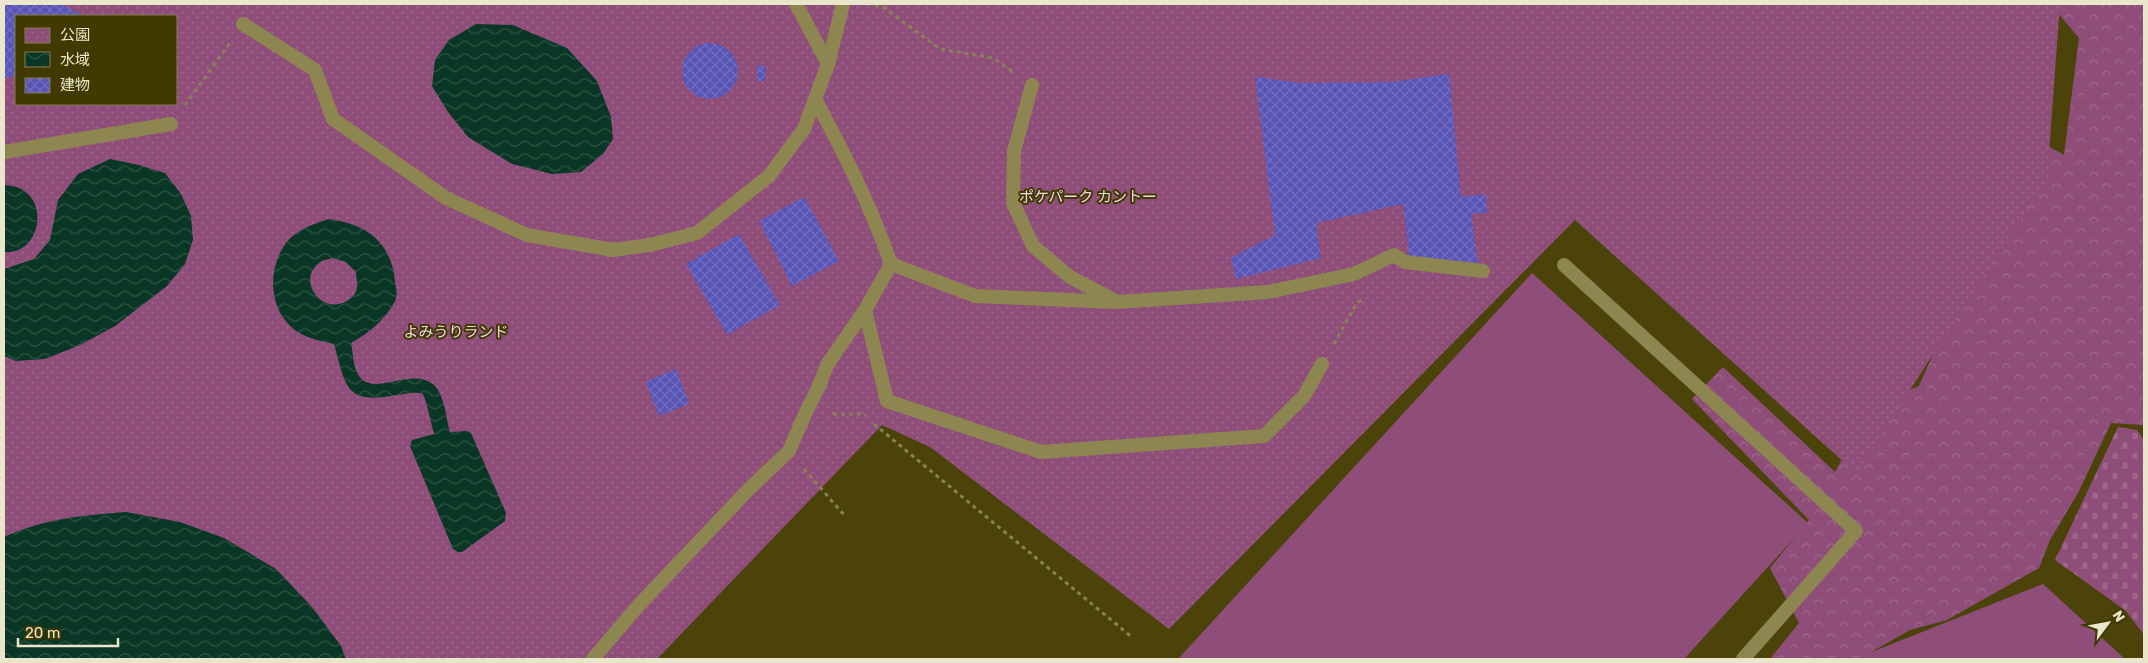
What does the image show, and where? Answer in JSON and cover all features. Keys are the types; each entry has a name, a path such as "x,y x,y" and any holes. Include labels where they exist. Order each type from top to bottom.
{"street":[{"path":"796,4 828,64"},
{"path":"243,24 315,70 333,119 446,198 527,235 612,250 650,245 697,233 769,176 804,129 828,64 843,4"},
{"path":"1032,85 1014,151 1013,203 1033,246 1070,277 1116,302"},
{"path":"815,99 856,176 891,264 974,296 1116,302 1268,292 1354,274 1394,255 1405,262 1483,271"},
{"path":"4,152 171,124"},
{"path":"593,659 637,607 749,489 789,451 827,365 865,310 891,264"},
{"path":"1564,265 1856,532 1743,659"},
{"path":"865,310 887,401 1041,452 1264,436 1304,396 1322,364"}],"path":[{"path":"868,4 883,7 940,49 993,58 1032,85"},
{"path":"171,124 243,24"},
{"path":"1322,364 1356,304 1370,293"},
{"path":"804,414 864,414 1134,638"},
{"path":"789,451 845,516"}],"green space":[{"name":"よみうりランド","path":"4,4 2060,4 2047,179 1856,473 1575,220 1169,629 930,447 882,425 657,659 4,659"},
{"path":"2050,4 2144,4 2144,427 2142,425 2111,423 2078,493 2050,540 2039,568 1947,620 1910,630 1859,659 1770,659 1799,623 1770,568 1809,520 1692,399 1723,367 1835,472 1871,407 1919,386 2030,136 2064,155 2079,38"},
{"path":"1532,273 1808,523 1684,659 1178,659"},
{"path":"2118,427 2137,430 2144,440 2144,635 2126,611 2055,560"},
{"path":"2043,584 2125,659 1854,659"}],"water":[{"path":"476,24 513,25 567,48 597,81 611,117 613,139 603,154 581,172 552,174 512,164 468,137 448,112 432,86 435,60 449,40"},
{"path":"110,159 165,173 181,194 191,216 193,240 185,264 167,286 115,326 80,345 45,359 16,361 4,356 4,269 34,259 50,240 58,200 78,174"},
{"path":"4,185 20,188 30,196 36,208 37,220 34,233 28,243 17,250 4,252"},
{"path":"329,219 354,225 375,237 389,256 393,268 396,292 395,301 387,314 376,325 351,343 356,370 362,379 370,383 380,384 414,378 425,380 434,385 441,395 450,432 466,431 471,433 506,513 505,521 462,552 453,549 410,446 412,440 434,434 423,394 413,393 379,397 357,395 345,382 334,344 311,338 298,332 281,315 274,292 273,280 278,257 288,241 298,232","holes":["333,258 346,262 356,272 357,286 354,294 345,302 336,304 327,303 320,299 314,293 311,286 310,278 313,270 320,262 328,259"]},
{"path":"126,512 180,522 224,538 276,569 312,607 341,646 346,659 4,659 4,537 49,522 79,516"}],"building":[{"path":"4,4 61,4 82,15 15,15 15,76 4,78"},
{"path":"704,43 716,43 730,51 738,65 736,82 730,91 716,99 704,99 694,94 687,87 682,77 682,65 687,55 694,48"},
{"path":"757,66 766,66 765,81 757,81"},
{"path":"1449,74 1461,197 1486,194 1487,213 1471,214 1478,263 1409,256 1403,204 1316,223 1321,258 1236,279 1231,258 1275,235 1255,77 1303,83 1392,82"},
{"path":"804,197 839,261 792,286 759,221"},
{"path":"739,234 780,305 727,335 686,264"},
{"path":"676,369 689,404 659,416 646,382"}],"park label":[{"name":"ポケパーク カントー","path":"1088,197"}]}
